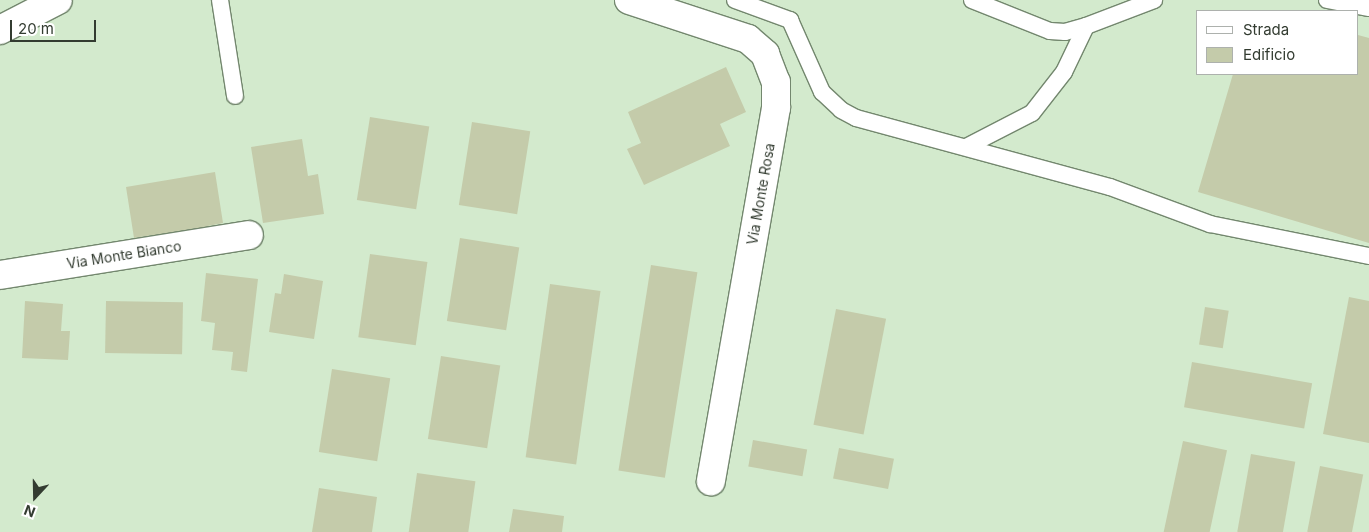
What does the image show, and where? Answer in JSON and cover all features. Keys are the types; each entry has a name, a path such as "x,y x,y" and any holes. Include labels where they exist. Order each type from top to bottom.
{"street":[{"path":"0,30 58,0"},
{"name":"Via Monte Rosa","path":"629,0 748,39 766,54 776,82 776,108 711,482"},
{"name":"Via Monte Bianco","path":"0,275 249,235"}],"lane":[{"path":"220,0 235,96"},
{"path":"735,0 790,20 822,92 841,110 870,122 1110,187 1210,224 1369,256"},
{"path":"972,0 1050,31 1065,32 1154,0"},
{"path":"1327,0 1369,8"},
{"path":"966,148 1032,113 1064,72 1086,26"}],"building":[{"path":"1359,35 1369,38 1369,243 1198,192 1233,75 1359,75"},
{"path":"726,67 746,112 720,124 730,146 644,185 627,149 641,143 628,112"},
{"path":"370,117 429,126 416,209 357,200"},
{"path":"472,122 530,131 517,214 459,205"},
{"path":"302,139 308,176 318,174 324,214 263,223 251,147"},
{"path":"215,172 223,223 208,226 209,236 155,244 153,235 134,238 126,187"},
{"path":"460,238 519,247 506,330 447,321"},
{"path":"370,254 427,262 416,345 358,337"},
{"path":"651,265 697,272 665,478 618,470"},
{"path":"206,273 258,279 247,372 231,370 233,352 212,350 215,323 201,321"},
{"path":"284,274 323,281 314,339 269,332 275,293 281,294"},
{"path":"550,284 601,291 576,464 526,457"},
{"path":"1349,297 1369,301 1369,443 1323,434"},
{"path":"25,301 63,304 61,331 70,331 68,360 22,358"},
{"path":"106,301 183,302 182,354 105,353"},
{"path":"1205,307 1229,311 1223,348 1199,345"},
{"path":"836,309 886,319 864,435 813,425"},
{"path":"441,356 500,365 487,448 428,439"},
{"path":"1192,362 1312,383 1304,428 1184,407"},
{"path":"332,369 390,378 377,461 319,452"},
{"path":"753,440 807,450 802,476 748,467"},
{"path":"1183,441 1227,450 1210,532 1164,532"},
{"path":"839,448 894,459 888,489 833,478"},
{"path":"1251,454 1295,462 1283,532 1237,532"},
{"path":"1320,466 1363,474 1352,532 1307,532"},
{"path":"417,473 475,481 468,532 409,532"},
{"path":"319,488 377,497 372,532 312,532"},
{"path":"513,509 564,516 562,532 509,532"}]}
